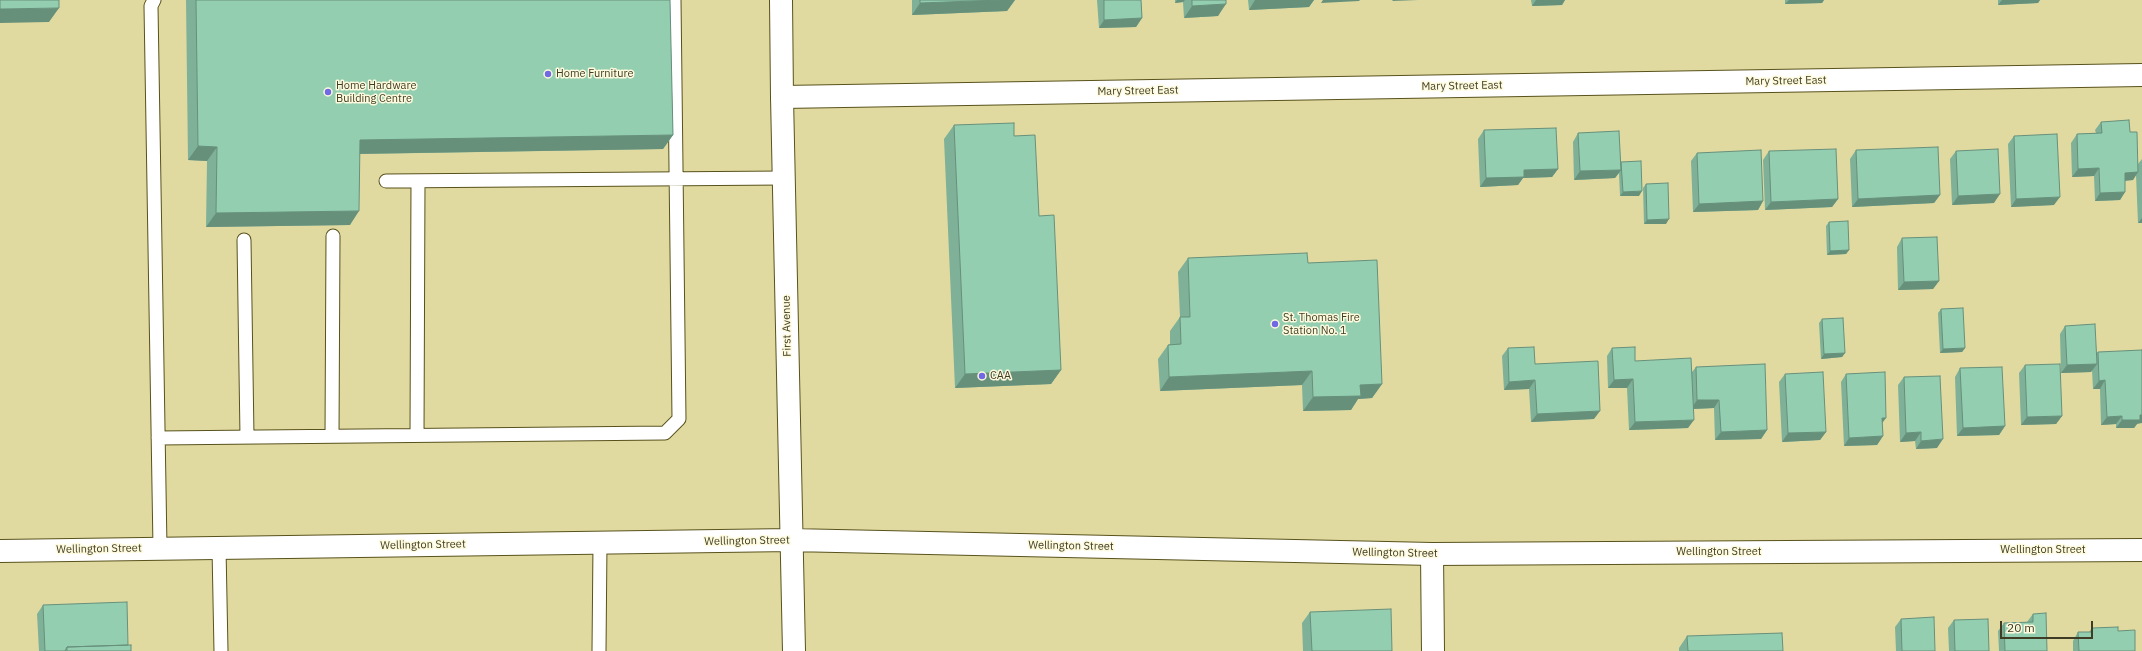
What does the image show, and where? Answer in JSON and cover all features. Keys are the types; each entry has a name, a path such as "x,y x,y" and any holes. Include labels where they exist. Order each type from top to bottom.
{"street":[{"name":"First Avenue","path":"781,0 794,651"},
{"name":"Mary Street East","path":"782,97 2142,75"},
{"name":"Wellington Street","path":"0,551 791,540 1432,554 2142,550"},
{"path":"1432,554 1434,651"}],"lane":[{"path":"154,0 151,6 160,548"},
{"path":"158,438 665,433 679,419 674,0"},
{"path":"386,181 784,178"},
{"path":"417,435 418,181"},
{"path":"332,436 333,236"},
{"path":"244,240 247,437"},
{"path":"599,651 600,543"},
{"path":"219,548 221,651"}],"building":[{"path":"0,0 59,0 59,8 0,9"},
{"path":"196,0 670,0 673,135 360,140 359,211 216,213 217,147 198,146"},
{"path":"920,0 1001,0 920,3"},
{"path":"1104,0 1141,0 1142,18 1104,20"},
{"path":"1192,0 1226,0 1226,4 1192,6"},
{"path":"2129,120 2130,132 2137,132 2138,172 2125,173 2125,192 2100,193 2099,168 2078,169 2077,134 2102,133 2101,122"},
{"path":"1014,123 1014,136 1035,135 1039,216 1054,215 1061,370 965,374 954,125"},
{"path":"1556,128 1558,169 1524,170 1524,177 1486,178 1484,130"},
{"path":"1619,131 1621,170 1580,171 1578,133"},
{"path":"2057,134 2060,197 2016,199 2014,136"},
{"path":"1938,147 1940,195 1858,199 1856,150"},
{"path":"1836,149 1838,199 1771,202 1769,151"},
{"path":"1998,149 2000,194 1958,196 1956,151"},
{"path":"1761,150 1763,201 1699,204 1697,153"},
{"path":"1641,161 1642,191 1623,192 1621,162"},
{"path":"1668,183 1669,219 1647,220 1646,184"},
{"path":"1848,221 1849,250 1830,251 1829,222"},
{"path":"1937,237 1939,281 1904,282 1902,238"},
{"path":"1307,253 1308,263 1377,260 1382,384 1360,385 1361,396 1313,397 1312,371 1169,377 1168,345 1181,344 1180,317 1190,317 1188,258"},
{"path":"1963,308 1965,348 1943,349 1941,309"},
{"path":"1843,318 1845,353 1824,354 1822,319"},
{"path":"2095,324 2097,364 2067,365 2065,326"},
{"path":"1534,347 1535,364 1598,361 1600,411 1537,414 1535,380 1509,382 1508,348"},
{"path":"1635,347 1635,361 1691,358 1694,420 1635,422 1633,379 1614,380 1612,348"},
{"path":"2142,350 2142,415 2140,415 2140,420 2122,420 2122,416 2107,417 2105,380 2099,381 2098,352"},
{"path":"1765,364 1767,430 1721,432 1719,400 1697,400 1696,367"},
{"path":"2060,364 2062,416 2027,417 2025,365"},
{"path":"2002,367 2005,426 1963,428 1960,368"},
{"path":"1823,372 1826,432 1788,433 1785,374"},
{"path":"1885,372 1886,418 1882,418 1883,436 1849,438 1846,374"},
{"path":"1940,376 1943,439 1921,441 1921,432 1906,433 1904,377"},
{"path":"127,602 128,645 67,647 65,651 45,651 43,605"},
{"path":"1391,609 1392,651 1312,651 1310,612"},
{"path":"2046,613 2047,651 2005,651 2004,623 2033,622 2033,614"},
{"path":"1934,617 1935,651 1902,651 1901,619"},
{"path":"1988,619 1989,651 1955,651 1954,620"},
{"path":"2118,627 2118,631 2135,630 2135,651 2079,651 2078,632 2092,632 2092,628"},
{"path":"1782,633 1783,651 1688,651 1687,636"},
{"path":"131,645 131,651 67,651 67,647"}],"place":[{"name":"Home Furniture","path":"548,74"},
{"name":"Home Hardware Building Centre","path":"328,92"},
{"name":"St. Thomas Fire Station No. 1","path":"1275,324"},
{"name":"CAA","path":"982,376"}]}
